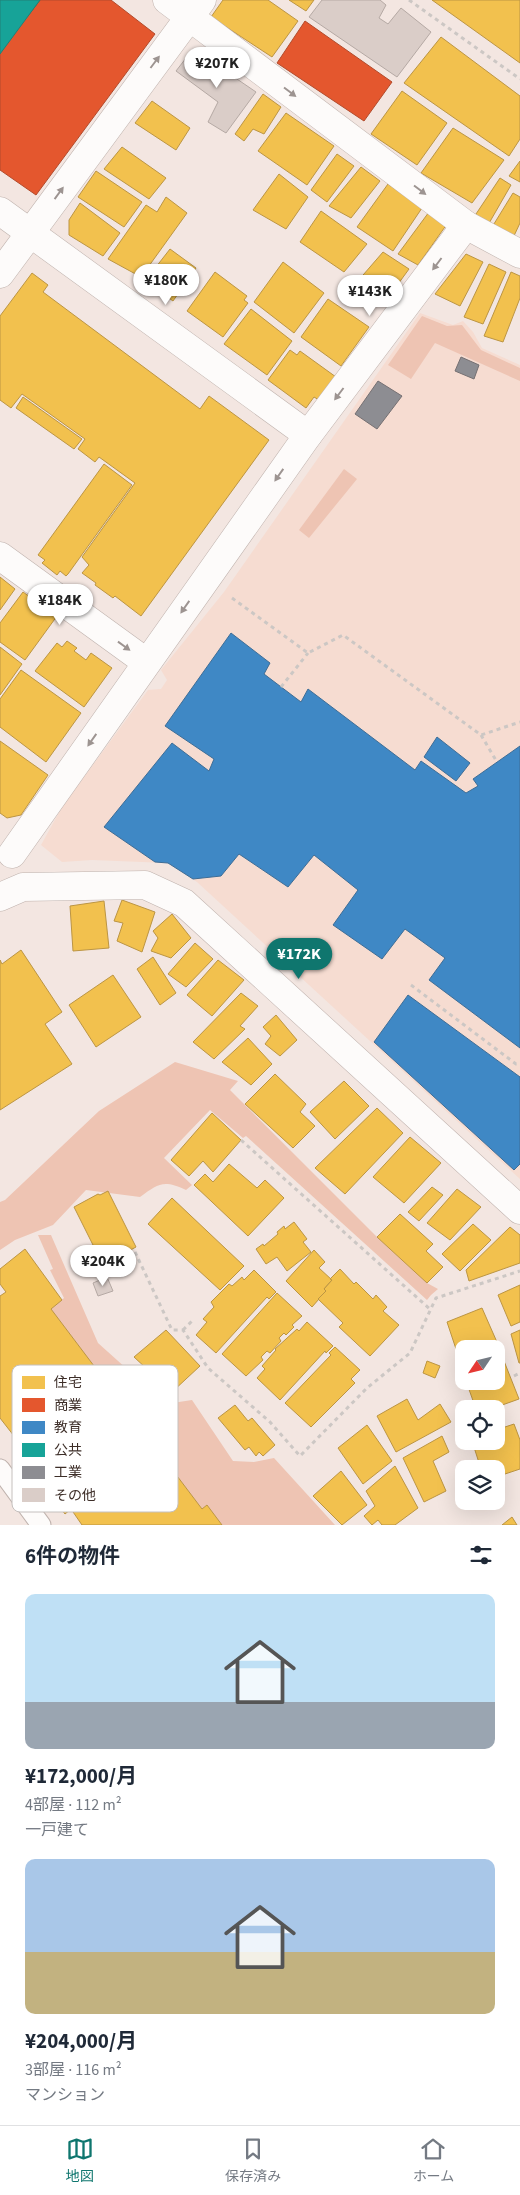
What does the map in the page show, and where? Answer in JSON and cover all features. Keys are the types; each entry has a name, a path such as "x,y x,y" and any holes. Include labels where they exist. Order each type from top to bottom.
{"street":[{"path":"167,0 196,8 466,225 520,254"},
{"path":"0,274 196,8"},
{"path":"0,211 308,435"},
{"path":"466,225 308,435 146,662 6,847 12,892 145,885 184,903 520,1210"},
{"path":"0,556 146,662"}],"lane":[{"path":"0,1469 12,1485"},
{"path":"31,1512 41,1525"}],"path":[{"path":"409,0 520,79"},
{"path":"232,598 308,653"},
{"path":"282,687 308,653 343,635 481,735 497,762"},
{"path":"481,735 520,722"},
{"path":"411,985 516,1064 520,1064"},
{"path":"241,1140 431,1310"},
{"path":"135,1252 172,1330 183,1330 194,1319"},
{"path":"183,1330 208,1368 270,1422 300,1456 367,1388 410,1353 436,1298 520,1271"},
{"path":"514,1376 520,1373"}],"shaded area":[{"path":"420,313 453,325 463,321 473,332 482,348 520,365 520,1179 197,882 167,863 92,860 62,862 41,845 62,807 148,690 161,689 167,680 161,670 224,592"},
{"path":"422,316 447,326 462,325 481,350 520,368 520,381 435,343 411,379 388,365"},
{"path":"344,469 357,479 309,538 299,530"},
{"path":"175,1062 238,1081 230,1090 377,1237 427,1283 438,1289 427,1300 246,1136 243,1138 210,1110 164,1158 192,1185 186,1190 166,1184 156,1186 140,1197 86,1190 53,1225 15,1240 0,1250 0,1202 5,1200 99,1111"},
{"path":"38,1235 51,1235 98,1343 123,1365 93,1365 51,1309 64,1298 50,1270 53,1269"},
{"path":"192,1400 233,1461 254,1462 274,1458 335,1525 222,1525 207,1505 202,1509 178,1477 178,1402"}],"building: 住宅":[{"path":"223,0 268,0 298,21 272,57 211,17"},
{"path":"289,0 314,0 306,11"},
{"path":"432,0 520,0 520,63"},
{"path":"441,37 520,96 520,139 509,156 404,83"},
{"path":"402,91 447,123 417,165 371,134"},
{"path":"263,94 281,107 264,134 253,129 244,141 235,134"},
{"path":"152,101 190,128 176,150 135,123"},
{"path":"286,113 334,146 307,185 258,151"},
{"path":"453,128 504,160 472,203 421,173"},
{"path":"122,147 166,178 149,199 104,169"},
{"path":"337,154 354,166 327,202 311,190"},
{"path":"520,161 520,182 509,176"},
{"path":"361,167 380,181 351,218 329,206"},
{"path":"96,171 142,202 124,227 78,197"},
{"path":"279,174 308,197 286,229 253,210"},
{"path":"500,178 511,185 488,225 474,217"},
{"path":"388,184 422,208 393,251 357,227"},
{"path":"513,193 520,197 520,223 513,238 489,232"},
{"path":"166,197 187,213 141,277 108,259 146,205 157,212"},
{"path":"80,203 120,233 103,256 69,235 69,220"},
{"path":"321,211 367,244 344,272 300,242"},
{"path":"429,212 447,224 418,265 398,254"},
{"path":"170,249 196,268 173,301 145,281"},
{"path":"383,252 409,269 385,302 357,282"},
{"path":"466,254 483,262 460,306 435,294"},
{"path":"283,262 324,293 294,333 254,302"},
{"path":"489,264 506,272 483,324 464,317"},
{"path":"215,272 247,296 244,300 248,303 223,337 187,311"},
{"path":"511,272 520,276 520,298 503,342 484,336"},
{"path":"32,273 48,285 43,292 200,409 209,396 269,440 141,616 115,596 113,598 95,585 96,583 82,573 89,565 82,557 135,483 99,457 95,462 78,449 85,439 22,394 11,408 0,400 0,316"},
{"path":"328,299 369,327 341,366 301,337"},
{"path":"251,309 292,341 267,375 224,344"},
{"path":"290,350 297,355 300,351 336,377 319,400 314,397 306,408 268,380"},
{"path":"23,397 82,439 74,449 16,408"},
{"path":"104,464 132,485 68,574 66,576 60,571 57,575 42,563 45,560 38,555"},
{"path":"0,577 15,589 0,610"},
{"path":"23,592 57,616 25,660 0,642 0,623"},
{"path":"67,641 77,648 74,651 86,660 91,653 112,668 84,707 35,671 57,643 62,647"},
{"path":"0,647 22,664 0,695"},
{"path":"21,670 81,713 46,762 0,727 0,699"},
{"path":"0,741 48,775 21,815 7,818 0,813"},
{"path":"122,900 155,912 142,952 117,941 123,923 114,921"},
{"path":"104,901 109,948 73,951 70,906"},
{"path":"172,914 191,938 171,958 151,951 158,938 153,931"},
{"path":"195,943 213,959 186,987 168,974"},
{"path":"21,950 62,1012 45,1024 72,1064 0,1110 0,960 2,964"},
{"path":"153,957 176,993 160,1005 137,969"},
{"path":"218,960 244,980 212,1016 187,995"},
{"path":"113,975 141,1017 96,1047 69,1005"},
{"path":"241,993 258,1006 240,1026 245,1029 214,1059 193,1042"},
{"path":"276,1015 297,1040 280,1056 265,1044 271,1036 263,1027"},
{"path":"248,1038 272,1064 251,1085 222,1062"},
{"path":"275,1074 306,1104 300,1112 315,1126 293,1148 245,1104"},
{"path":"344,1081 369,1106 335,1139 310,1112"},
{"path":"377,1108 403,1133 345,1194 315,1168"},
{"path":"212,1113 241,1140 213,1172 203,1161 189,1176 171,1160"},
{"path":"410,1137 441,1163 404,1203 373,1177"},
{"path":"229,1164 257,1188 265,1180 284,1198 248,1236 194,1185 205,1174 213,1182"},
{"path":"432,1187 443,1195 419,1221 408,1212"},
{"path":"457,1189 481,1207 450,1240 427,1223"},
{"path":"108,1191 136,1247 103,1265 74,1207 98,1194 100,1195"},
{"path":"172,1198 244,1266 220,1290 148,1224"},
{"path":"400,1214 433,1244 426,1251 443,1267 427,1283 377,1237"},
{"path":"294,1222 307,1239 303,1242 311,1252 287,1271 277,1257 266,1264 256,1249 263,1244 264,1246 284,1226 285,1229"},
{"path":"473,1224 491,1240 460,1271 442,1254"},
{"path":"510,1227 520,1235 520,1263 469,1281 466,1270"},
{"path":"25,1249 62,1300 51,1309 93,1365 12,1365 12,1433 0,1418 0,1296 6,1292 0,1284 0,1269"},
{"path":"314,1250 325,1262 319,1268 332,1280 324,1289 326,1291 312,1307 286,1281"},
{"path":"340,1269 354,1284 356,1282 373,1299 376,1295 387,1307 383,1311 399,1325 370,1356 339,1327 343,1323 318,1299 326,1291 324,1289 332,1280 330,1279"},
{"path":"254,1270 276,1292 269,1299 267,1297 216,1353 196,1335 207,1322 203,1319 214,1307 211,1302 229,1284 232,1286 242,1277 244,1280"},
{"path":"520,1285 520,1322 511,1326 498,1295"},
{"path":"277,1293 302,1316 292,1325 294,1327 286,1335 284,1333 279,1338 281,1341 270,1353 267,1351 261,1357 263,1360 246,1376 222,1354"},
{"path":"482,1308 496,1340 455,1340 455,1346 447,1322"},
{"path":"307,1322 333,1346 326,1353 325,1351 280,1400 257,1378 265,1369 262,1366 275,1349 297,1329 299,1331"},
{"path":"166,1330 200,1366 178,1386 178,1365 143,1365 134,1357"},
{"path":"520,1330 520,1363 519,1363 511,1334"},
{"path":"335,1347 360,1370 351,1379 355,1383 311,1427 285,1403 331,1355 329,1353"},
{"path":"427,1361 440,1366 435,1378 423,1373"},
{"path":"505,1364 519,1399 505,1404 505,1400 473,1400 469,1390 505,1390"},
{"path":"407,1399 418,1420 440,1404 451,1422 396,1452 377,1416"},
{"path":"235,1405 248,1421 252,1418 275,1445 263,1456 259,1452 256,1456 249,1447 245,1450 218,1418"},
{"path":"514,1424 520,1440 520,1469 505,1474 505,1460 478,1460 475,1450 505,1450 505,1427"},
{"path":"367,1425 392,1461 363,1484 338,1448"},
{"path":"442,1436 449,1452 433,1461 446,1491 424,1502 403,1458"},
{"path":"395,1466 418,1508 395,1525 382,1525 378,1520 372,1525 364,1516 375,1506 366,1491"},
{"path":"341,1471 367,1505 342,1525 313,1496"},
{"path":"178,1477 202,1509 207,1505 222,1525 82,1525 73,1512 178,1512"},
{"path":"512,1517 517,1525 502,1525"}],"building: 商業":[{"path":"0,0 4,0 27,17 40,0 111,0 155,34 36,195 0,170"},
{"path":"4,0 40,0 27,17"},
{"path":"305,21 392,82 364,121 277,63"}],"building: 教育":[{"path":"231,633 270,663 264,674 301,702 308,689 415,770 421,761 466,793 478,786 473,779 520,746 520,1048 429,980 445,958 405,929 382,959 333,925 358,890 314,855 288,887 239,854 221,876 193,879 168,863 155,862 104,827 172,743 209,771 214,759 165,726"},
{"path":"437,737 470,763 456,781 424,757"},
{"path":"408,995 520,1077 520,1164 514,1170 374,1042"}],"building: 公共":[{"path":"0,0 40,0 0,54"}],"building: 工業":[{"path":"461,357 479,365 474,379 455,371"},
{"path":"378,381 402,396 377,429 355,414"}],"building: その他":[{"path":"322,0 380,0 386,5 379,18 388,24 401,8 431,32 397,77 309,17"},
{"path":"193,49 256,92 226,133 208,122 218,102 176,71"},
{"path":"107,1277 113,1291 98,1296 93,1283"}]}
